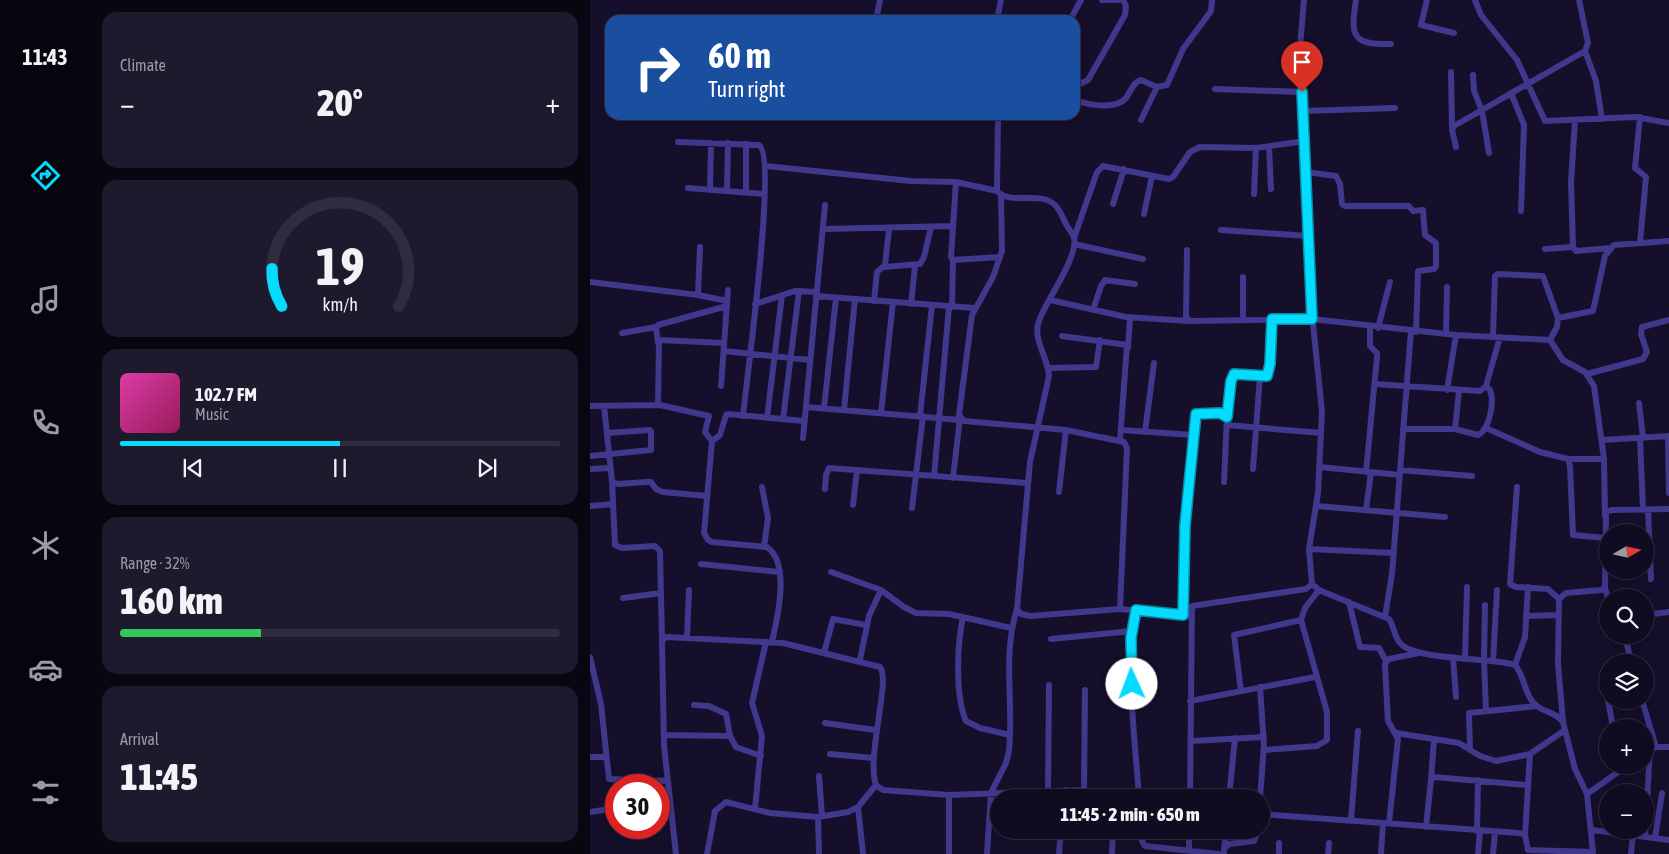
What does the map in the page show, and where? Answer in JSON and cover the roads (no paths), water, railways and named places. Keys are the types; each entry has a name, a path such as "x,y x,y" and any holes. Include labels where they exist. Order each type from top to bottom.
{"street":[{"path":"877,15 880,0"},
{"path":"998,15 1001,0"},
{"path":"1073,15 1081,0"},
{"path":"1102,0 1119,0"},
{"path":"1080,82 1088,80 1127,10 1123,0"},
{"path":"1080,101 1092,105 1117,103 1126,98 1138,80 1157,87 1167,85 1184,49 1211,11 1212,0"},
{"path":"1304,0 1299,40 1312,319 1321,404 1317,506 1309,549 1312,584 1319,590 1385,616 1392,623 1400,644 1421,653 1514,665 1520,670 1530,697 1537,706 1559,716 1563,722"},
{"path":"1356,0 1353,22 1356,35 1367,44 1391,44"},
{"path":"1427,0 1421,25 1454,33"},
{"path":"1475,0 1481,15 1505,43 1529,82 1545,121 1640,117 1669,123"},
{"path":"1452,128 1585,51 1588,43 1579,0"},
{"path":"1585,51 1596,81 1602,120"},
{"path":"1451,72 1452,128 1456,147"},
{"path":"1473,75 1475,95 1482,111 1489,153"},
{"path":"1141,120 1157,87"},
{"path":"1215,88 1302,92"},
{"path":"1511,93 1524,125 1521,211"},
{"path":"1303,111 1395,108"},
{"path":"1640,117 1636,168 1646,177 1640,243"},
{"path":"953,478 970,323 975,308 993,277 1000,257 1002,239 998,120"},
{"path":"1575,121 1571,182 1573,247 1576,251 1611,248 1619,244 1669,241"},
{"path":"993,789 1006,763 1010,734 1008,672 1011,628 1017,609 1027,483 1049,376 1049,368 1037,331 1039,320 1050,300 1074,241 1097,172 1108,166 1164,179 1173,177 1190,152 1200,147 1256,148 1304,141"},
{"path":"678,142 746,144 762,147 766,166 763,234 743,416"},
{"path":"710,190 711,143"},
{"path":"727,191 728,144"},
{"path":"746,144 746,192"},
{"path":"1269,146 1271,189"},
{"path":"1254,194 1256,148"},
{"path":"766,166 857,173 911,181 956,182 999,193 1050,202 1059,211 1074,241 1143,259"},
{"path":"1113,204 1124,169"},
{"path":"1306,172 1336,176 1340,184 1342,204 1345,206 1424,210 1425,235 1434,239 1436,248 1434,269 1418,271 1390,590 1385,616"},
{"path":"1144,214 1152,176"},
{"path":"934,476 951,307 954,260 951,252 956,182"},
{"path":"688,188 764,194"},
{"path":"803,438 826,205"},
{"path":"823,229 889,229 953,226"},
{"path":"874,301 877,272 884,267 915,266 923,261 931,227"},
{"path":"884,267 889,229"},
{"path":"1221,230 1308,236"},
{"path":"698,295 700,247"},
{"path":"1545,249 1573,247"},
{"path":"1558,318 1593,311 1605,256 1611,248"},
{"path":"1187,250 1186,316 1189,321"},
{"path":"954,260 1000,257"},
{"path":"911,304 915,266"},
{"path":"1374,384 1475,392 1486,386 1497,336 1494,280 1498,274 1543,276 1558,318 1557,327 1550,340"},
{"path":"1243,277 1243,320"},
{"path":"1093,310 1105,280 1136,284"},
{"path":"590,282 698,295 727,303"},
{"path":"1378,328 1390,282"},
{"path":"1446,334 1447,287"},
{"path":"721,386 728,290"},
{"path":"755,304 799,291 836,298 975,308"},
{"path":"783,419 799,291"},
{"path":"768,418 782,295"},
{"path":"824,408 836,298"},
{"path":"844,410 854,299"},
{"path":"1050,300 1130,317 1189,321 1312,319 1456,336 1497,336 1550,340"},
{"path":"881,413 893,302"},
{"path":"622,333 656,327 727,303"},
{"path":"912,508 918,475 932,305"},
{"path":"1120,440 1130,317"},
{"path":"1224,482 1231,377 1238,374 1267,376 1272,319"},
{"path":"1587,374 1643,359 1647,352 1641,334 1642,327 1669,320"},
{"path":"1366,510 1374,384 1378,357 1370,346 1370,326"},
{"path":"656,327 658,343 658,405"},
{"path":"1062,336 1125,343 1128,348"},
{"path":"1447,390 1456,336"},
{"path":"658,343 661,339 724,343"},
{"path":"1049,368 1096,367 1100,340"},
{"path":"1550,340 1563,360 1587,374 1594,386 1604,459 1605,524"},
{"path":"724,351 810,360"},
{"path":"1145,432 1154,363"},
{"path":"1253,469 1260,376"},
{"path":"1403,429 1455,429 1478,435 1486,428 1492,393 1486,386"},
{"path":"1455,429 1459,391"},
{"path":"1639,403 1647,524"},
{"path":"590,406 658,405 707,414 709,418 705,432 712,441 704,533 708,540 764,547 772,551 779,572 782,595 752,703 762,728 756,809"},
{"path":"604,406 612,481 614,541 618,548 658,547 660,552 664,735 667,774"},
{"path":"806,407 960,419 971,422 1066,430 1120,440 1127,448 1120,609"},
{"path":"1183,615 1185,528 1196,414 1220,413 1227,417"},
{"path":"712,441 720,435 726,415 804,421"},
{"path":"1228,425 1321,433"},
{"path":"1486,428 1540,452 1568,459 1604,459"},
{"path":"590,456 649,452 651,437 649,430 607,433"},
{"path":"1059,492 1066,430"},
{"path":"1121,430 1193,436"},
{"path":"1602,440 1668,436 1669,493"},
{"path":"1568,459 1570,466 1573,535 1599,537"},
{"path":"1320,467 1369,472 1472,476"},
{"path":"590,469 610,468"},
{"path":"825,490 826,475 829,468 1027,483"},
{"path":"853,504 857,470"},
{"path":"612,481 617,484 651,482 656,489 663,492 707,496"},
{"path":"762,487 768,518 764,547"},
{"path":"1517,487 1510,579 1512,586 1548,589 1559,599"},
{"path":"590,506 613,504"},
{"path":"1317,506 1445,517"},
{"path":"1605,516 1606,512 1612,510 1669,509"},
{"path":"1309,549 1393,553"},
{"path":"701,564 779,572"},
{"path":"831,572 880,590 909,610 963,617 1011,628"},
{"path":"1530,754 1525,835 1528,850 1541,853 1592,853 1592,830 1588,794 1575,770 1563,722 1558,664 1558,615 1559,599 1566,593 1601,590 1605,588 1605,579"},
{"path":"1190,789 1190,616 1192,606 1306,589 1312,584"},
{"path":"1465,658 1467,587"},
{"path":"1514,665 1524,643 1528,587"},
{"path":"687,638 689,590"},
{"path":"860,660 866,625 880,590"},
{"path":"1264,750 1317,746 1327,740 1328,719 1301,620 1305,608 1319,590"},
{"path":"1493,661 1497,590"},
{"path":"623,598 661,593"},
{"path":"1349,602 1358,643 1364,648 1379,648 1386,661 1387,714 1388,721 1396,733 1397,747 1381,854"},
{"path":"1485,606 1484,660 1486,711"},
{"path":"1017,609 1021,614 1030,616 1120,609 1190,616"},
{"path":"1136,610 1132,631 1134,737 1138,789"},
{"path":"1654,614 1669,612"},
{"path":"1526,616 1558,615"},
{"path":"963,617 959,642 961,696 966,721 980,728 1010,734"},
{"path":"824,653 833,619 866,625"},
{"path":"1241,691 1234,635 1301,620"},
{"path":"1051,639 1132,631"},
{"path":"662,641 666,637 769,642 874,664 883,670 884,676 875,730 873,772 876,785 883,790 949,795 990,793"},
{"path":"1386,661 1421,653"},
{"path":"1453,656 1456,697"},
{"path":"590,658 601,704 609,774"},
{"path":"1190,701 1315,676"},
{"path":"1048,789 1049,685"},
{"path":"1260,688 1264,737 1261,789"},
{"path":"1084,789 1085,690"},
{"path":"694,705 716,708 726,714 730,736 739,750 761,756"},
{"path":"1470,750 1469,713 1537,706"},
{"path":"825,723 875,730"},
{"path":"1396,733 1459,743 1488,760 1496,761 1530,754 1565,730"},
{"path":"1351,820 1358,731"},
{"path":"664,735 730,736"},
{"path":"1191,741 1264,737"},
{"path":"1230,789 1235,738"},
{"path":"1426,827 1434,739"},
{"path":"1654,749 1669,747"},
{"path":"830,754 873,758"},
{"path":"590,757 606,757"},
{"path":"1588,794 1615,774"},
{"path":"819,854 820,776"},
{"path":"1431,780 1438,776 1527,785"},
{"path":"1478,780 1478,854"},
{"path":"707,854 715,811 726,802 733,802 783,815 820,817 848,812 858,807 876,785"},
{"path":"1662,794 1655,838 1669,840"},
{"path":"949,795 949,854"},
{"path":"670,799 676,854"},
{"path":"858,807 863,854"},
{"path":"987,854 990,808"},
{"path":"590,812 605,810"},
{"path":"1270,815 1525,835"},
{"path":"1592,830 1599,831"},
{"path":"1493,854 1495,832"},
{"path":"1059,854 1061,839"},
{"path":"1112,854 1113,839"},
{"path":"1142,839 1145,846 1164,852 1189,850 1222,852"},
{"path":"1189,839 1189,850"},
{"path":"1222,852 1224,839"},
{"path":"1222,852 1229,844 1254,841 1255,839"},
{"path":"1631,854 1632,839"},
{"path":"1278,854 1280,843"},
{"path":"1328,854 1330,843"}]}
